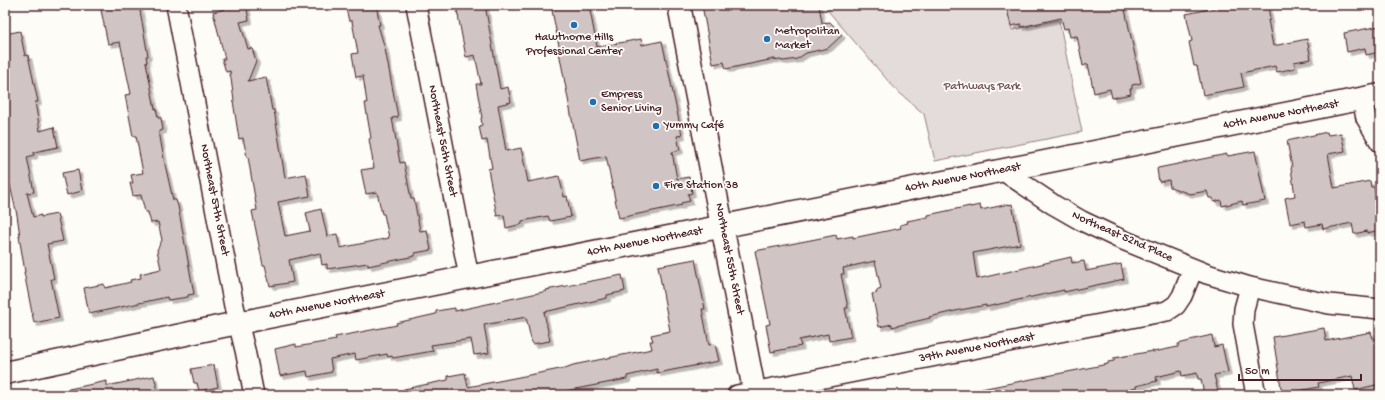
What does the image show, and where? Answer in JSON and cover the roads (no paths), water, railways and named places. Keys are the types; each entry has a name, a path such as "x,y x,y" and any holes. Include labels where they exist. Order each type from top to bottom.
{"street":[{"name":"Northeast 57th Street","path":"176,5 234,306 254,395"},
{"name":"Northeast 56th Street","path":"416,5 469,277"},
{"name":"Northeast 55th Street","path":"679,5 723,226 749,394"},
{"name":"40th Avenue Northeast","path":"6,369 1371,97"},
{"path":"1371,97 1366,118 1380,142"},
{"name":"Northeast 52nd Place","path":"1002,170 1054,205 1082,221 1125,241 1193,269 1250,287"},
{"name":"39th Avenue Northeast","path":"749,394 1167,311 1176,305 1182,296 1193,269"},
{"path":"1256,395 1243,324 1244,309 1250,287 1329,304 1380,309"}],"place":[{"name":"Hawthorne Hills Professional Center","path":"574,25"},
{"name":"Metropolitan Market","path":"767,39"},
{"name":"Empress Senior Living","path":"593,102"},
{"name":"Yummy Café","path":"656,126"},
{"name":"Fire Station 38","path":"656,186"}],"park label":[{"name":"Pathways Park","path":"982,87"}]}
